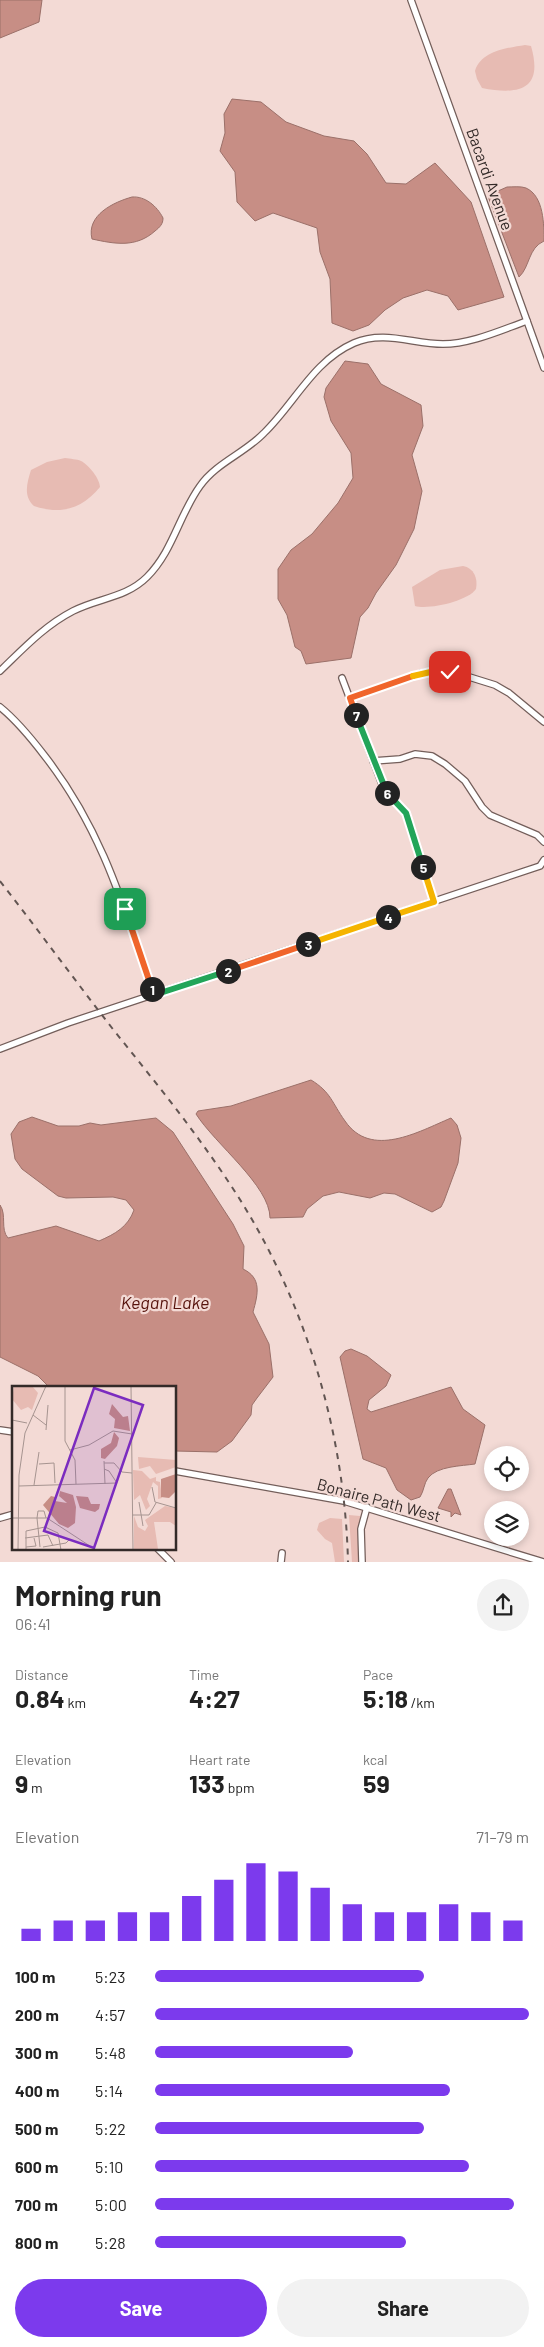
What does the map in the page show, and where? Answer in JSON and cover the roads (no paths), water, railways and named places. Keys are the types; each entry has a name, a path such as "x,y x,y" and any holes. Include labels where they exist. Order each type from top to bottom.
{"street":[{"name":"Bacardi Avenue","path":"411,0 544,368"},
{"path":"0,671 54,621 75,610 120,596 147,577 167,552 186,507 201,483 217,468 264,433 318,367 335,352 356,342 379,337 442,344 460,343 527,321"},
{"path":"350,698 422,673 450,672 495,685 509,693 544,722"},
{"path":"342,678 385,792 406,813 434,902"},
{"path":"0,707 34,742 58,773 96,835 112,871 154,995"},
{"path":"373,762 386,762 415,754 432,756 465,781 482,807 490,815 537,835 544,842"},
{"path":"0,1048 540,866 544,860"},
{"name":"Bonaire Path West","path":"176,1470 332,1498 367,1507 543,1562"},
{"path":"362,1562 361,1529 367,1507"},
{"path":"159,1550 171,1562"},
{"path":"281,1562 282,1553"}],"water":[{"path":"0,0 42,0 39,22 0,38"},
{"path":"232,99 261,102 286,122 324,136 354,141 367,154 386,183 406,184 435,163 471,202 504,297 458,310 448,296 427,290 403,298 385,310 369,325 353,331 332,323 330,279 320,252 317,228 273,213 255,221 237,202 235,172 220,151 225,133 224,114"},
{"path":"507,187 524,187 532,192 540,204 543,219 544,241 535,248 523,273 519,277 489,199 489,195"},
{"path":"132,197 146,200 157,210 163,218 160,227 148,236 133,242 117,243 92,239 91,231 97,216 117,202"},
{"path":"345,361 368,364 381,384 421,405 423,426 412,455 422,491 414,529 396,565 360,617 351,658 306,664 301,651 295,647 287,615 278,599 278,569 291,550 312,534 338,503 353,478 351,453 331,421 324,397 326,388"},
{"path":"311,1080 323,1089 345,1121 356,1132 368,1139 395,1139 424,1130 451,1118 457,1125 461,1138 458,1163 441,1207 432,1212 395,1194 384,1193 370,1198 339,1192 323,1196 307,1209 303,1217 270,1218 268,1206 252,1179 196,1114 198,1111 231,1106"},
{"name":"Kegan Lake","path":"32,1117 58,1126 79,1126 90,1123 101,1125 156,1118 173,1132 233,1224 244,1246 243,1269 256,1282 257,1293 253,1312 269,1344 273,1377 252,1405 251,1415 232,1441 217,1452 176,1451 176,1386 48,1386 38,1376 0,1357 0,1205 3,1213 4,1230 8,1238 56,1226 99,1241 110,1236 125,1225 134,1210 126,1200 113,1197 66,1198 58,1196 22,1169 15,1159 11,1134 19,1122"},
{"path":"351,1349 367,1356 391,1375 386,1386 369,1400 367,1409 371,1412 451,1387 463,1409 485,1425 475,1464 450,1467 437,1471 428,1478 420,1497 411,1500 397,1490 386,1468 363,1459 340,1357 345,1351"},
{"path":"448,1489 451,1489 461,1515 455,1513 451,1517 451,1512 438,1508"}],"railway":[{"path":"0,881 194,1132 239,1198 263,1239 303,1327 318,1373 330,1419 339,1467 345,1514 348,1562"}]}
